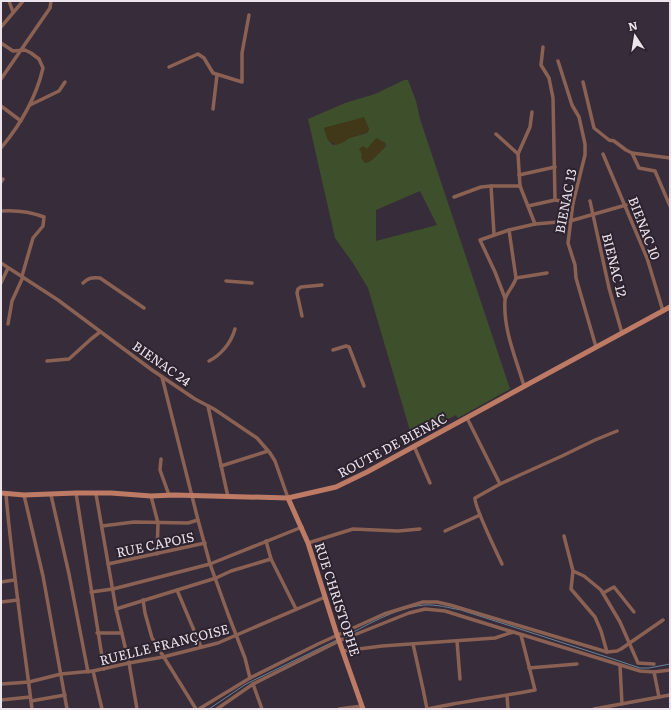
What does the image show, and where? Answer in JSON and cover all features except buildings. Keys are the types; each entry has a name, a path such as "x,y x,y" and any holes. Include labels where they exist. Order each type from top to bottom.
{"main road":[{"name":"ROUTE DE BIENAC","path":"3,494 24,496 76,493 111,493 151,496 169,495 288,498 336,487 367,472 670,307"},
{"name":"RUE CHRISTOPHE","path":"288,498 308,543 337,635 363,708"}],"street":[{"path":"9,1 14,12"},
{"path":"1,27 23,1"},
{"path":"1,79 50,8 51,1"},
{"path":"170,67 198,54 203,56 211,71 217,75 242,82 242,53 248,14"},
{"path":"1,43 13,51 25,50 31,53 39,59 43,68 39,84 30,105 10,138 1,147"},
{"path":"543,47 541,65 549,78 553,91 555,200"},
{"name":"BIENAC 13","path":"558,61 572,106 579,117 586,144 585,155 573,203 568,244 596,347"},
{"path":"214,109 217,75"},
{"path":"30,105 59,91 65,82"},
{"path":"583,82 594,128 609,140 614,140 632,153 670,158"},
{"path":"1,112 2,106 21,121"},
{"path":"532,112 530,127 518,154 520,186 535,224"},
{"path":"496,134 518,154"},
{"path":"632,153 639,168 656,171 670,206"},
{"name":"BIENAC 10","path":"603,154 647,258 663,311"},
{"path":"519,175 555,167"},
{"path":"454,197 491,186 520,186"},
{"path":"491,186 494,234"},
{"path":"528,206 555,200 573,203"},
{"name":"BIENAC 12","path":"590,201 609,288 622,333"},
{"path":"524,386 506,330 505,298 480,240 509,230 535,224 570,221 626,206"},
{"path":"1,211 12,210 37,214 44,217 43,226 33,238 22,277 12,301 8,324"},
{"path":"505,298 516,278 509,230"},
{"name":"BIENAC 24","path":"1,263 58,300 162,377 256,438 275,461 288,498"},
{"path":"1,283 8,268"},
{"path":"516,278 547,273"},
{"path":"83,283 94,277 100,278 144,308"},
{"path":"226,281 252,284"},
{"path":"302,316 297,293 298,289 301,287 322,285"},
{"path":"209,361 218,356 227,346 235,329"},
{"path":"47,361 69,359 100,332"},
{"path":"333,350 346,346 349,347 364,386"},
{"path":"162,377 210,564 245,658 250,678"},
{"path":"208,406 228,497"},
{"path":"467,418 500,484"},
{"path":"502,564 475,503 476,498 500,484 617,431"},
{"path":"414,446 430,484"},
{"path":"221,466 268,451"},
{"path":"161,459 160,470 169,495"},
{"path":"76,493 104,669"},
{"path":"3,494 32,709"},
{"path":"96,494 112,589 129,663 137,709"},
{"path":"51,495 69,574 88,672"},
{"path":"24,496 43,576 67,709"},
{"path":"151,496 158,523 157,554"},
{"path":"445,532 480,515"},
{"path":"102,526 134,522 188,523 198,520"},
{"path":"92,592 112,589 210,564 302,527"},
{"path":"308,543 353,529 398,531 420,530"},
{"path":"564,536 573,571 572,589 595,617 607,652"},
{"path":"266,541 270,559 296,609"},
{"name":"RUE CAPOIS","path":"108,564 205,543"},
{"path":"116,609 216,578 270,559"},
{"path":"573,571 584,576 603,593 620,622 638,663 654,664"},
{"path":"1,582 14,580"},
{"path":"603,593 614,587 634,612"},
{"path":"177,590 201,647"},
{"name":"RUELLE FRANÇOISE","path":"1,684 28,682 61,674 104,669 163,657 218,643 325,597"},
{"path":"1,602 18,600"},
{"path":"143,600 152,638 197,709 250,678 337,635 402,607 423,602 437,602 465,609 607,652 617,651 663,620"},
{"path":"217,709 253,684 339,641 409,613 425,609 445,611 640,671 654,672 670,670"},
{"path":"97,632 122,633"},
{"path":"343,651 382,646 494,638 513,632"},
{"path":"413,644 424,689 427,709 535,690 521,635"},
{"path":"457,640 460,679"},
{"path":"529,668 577,664"},
{"path":"620,666 622,704"},
{"path":"93,671 102,709"},
{"path":"654,672 659,697"},
{"path":"253,684 262,709"},
{"path":"1,700 31,699 64,694"},
{"path":"594,709 670,695"},
{"path":"507,696 508,709"},
{"path":"339,709 363,708"}],"green space":[{"path":"404,80 408,80 510,389 458,418 456,415 424,432 411,434 368,288 353,263 335,238 308,119 345,103 375,94","holes":["364,118 369,129 367,133 349,138 333,145 328,140 324,128","379,140 385,143 386,146 372,160 366,163 361,153 363,146 367,149","420,191 437,225 376,241 376,210"]}],"sand":[{"path":"364,117 369,129 366,133 349,138 336,145 328,140 324,128"},
{"path":"377,138 385,143 385,147 372,160 365,163 361,158 362,154 359,149 363,146 367,149"}],"waterway":[{"path":"340,639 391,614 413,607 433,605 461,610 640,668 670,664"},
{"path":"209,709 246,684 337,640"}]}
